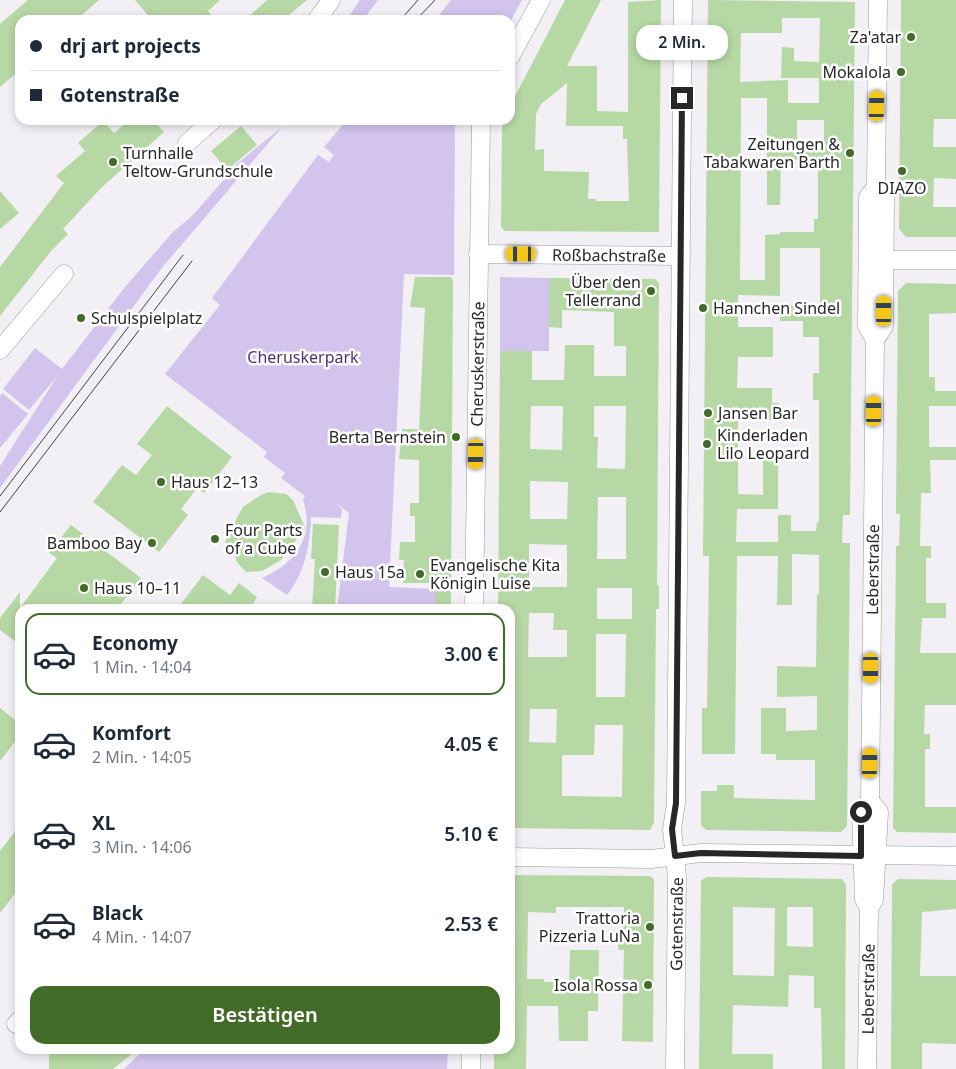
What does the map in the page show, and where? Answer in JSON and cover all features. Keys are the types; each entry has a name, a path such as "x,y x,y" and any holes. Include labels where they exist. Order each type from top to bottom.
{"street":[{"path":"320,15 331,0"},
{"path":"515,48 541,0"},
{"name":"Gotenstraße","path":"676,1069 677,877 672,829 676,803 682,0"},
{"name":"Leberstraße","path":"867,1069 869,908 864,899 869,856 878,812 870,801 875,340 867,326 876,260 868,196 876,187 878,0"},
{"path":"187,143 207,125"},
{"name":"Cheruskerstraße","path":"474,604 481,125"},
{"name":"Roßbachstraße","path":"478,254 681,256"},
{"path":"876,260 956,260"},
{"path":"0,350 64,274"},
{"path":"515,857 651,858 701,853 956,856"},
{"path":"470,1069 471,1054"}],"green space":[{"path":"360,0 378,0 367,15 350,15"},
{"path":"451,0 522,0 514,15 439,15"},
{"name":"Cheruskerpark","path":"343,125 456,125 454,275 404,274 389,587 435,589 450,604 338,604 349,513 333,501 342,509 341,518 311,517 309,538 302,568 287,595 262,578 284,565 300,547 306,526 303,500 305,496 281,478 285,473 264,457 267,452 165,374 220,305 212,298 318,155 329,162 334,155 324,147"},
{"path":"282,127 161,269 0,488 0,466 58,375 29,410 3,389 35,348 62,369 125,287 173,232 192,216 230,173 228,171"},
{"path":"500,277 549,278 549,351 500,351"},
{"path":"2,393 28,414 0,448 0,396"},
{"path":"140,1054 448,1054 447,1069 124,1069"}],"building":[{"path":"28,0 99,0 82,15 15,15 15,74 0,87 0,24"},
{"path":"135,0 220,0 208,11 211,15 148,15"},
{"path":"267,0 307,0 289,15 250,15"},
{"path":"565,0 601,0 567,66 597,66 597,111 628,112 628,2 661,0 659,232 505,231 501,227 502,125 515,125 515,96","holes":["567,83 566,126 623,126 623,139 627,139 629,201 596,201 596,199 588,199 589,172 544,171 544,149 535,150 536,114 541,104"]},
{"path":"708,0 855,2 850,515 843,515 842,543 850,543 847,826 841,832 706,830 701,825 701,791 717,791 717,785 734,785 734,798 815,800 815,760 776,760 776,754 761,754 761,708 786,708 786,731 817,730 817,696 777,697 777,666 816,667 817,594 819,594 819,555 792,554 792,605 777,605 778,556 737,556 735,754 702,754 702,708 707,708 709,556 703,556","holes":["782,18 820,18 819,62 794,61 794,48 782,47 781,78 819,78 819,103 788,103 788,80 740,82 741,33 782,33","741,98 767,98 767,205 780,205 781,159 818,160 818,219 814,219 814,232 780,232 780,234 765,235 765,280 740,280","797,120 824,120 824,146 797,147","780,248 820,248 820,306 780,305 780,321 803,321 803,337 819,337 819,373 813,373 813,400 819,400 819,522 817,522 816,531 791,531 791,515 778,515 778,542 736,542 737,509 778,509 778,449 763,449 763,495 738,494 738,419 779,420 779,403 772,403 772,388 737,388 738,357 773,357 773,327 738,327 738,295 780,296"]},
{"path":"901,0 956,0 956,119 934,119 933,147 956,147 956,179 934,178 933,207 956,207 956,237 906,237 899,229"},
{"path":"98,125 107,125 114,133 123,125 158,125 164,132 101,188 63,229 68,234 51,251 0,316 0,267 64,183 56,176 85,151 78,143"},
{"path":"241,126 257,145 227,170 211,151"},
{"path":"0,191 19,213 0,229"},
{"path":"415,277 451,277 453,281 451,604 435,604 435,583 403,583 404,560 399,560 400,542 415,542 415,516 410,516 410,503 419,503 419,460 399,459 402,429 419,429 425,308 410,307"},
{"path":"549,278 655,279 659,283 657,585 659,585 659,609 656,609 654,823 650,830 515,828 515,604 498,604 500,351 532,351 532,380 564,380 565,345 594,345 594,376 626,376 626,346 614,346 614,312 562,310 562,328 549,327","holes":["531,406 563,406 562,450 530,449","594,406 626,406 625,469 597,468 598,437 594,437","530,481 568,482 567,519 530,519","598,497 626,497 626,559 597,559","529,544 567,545 567,587 529,587","597,588 632,588 632,619 597,619","529,613 554,613 553,630 567,630 567,657 528,657","596,634 626,634 625,697 596,697","530,709 557,709 556,743 529,742","595,725 623,725 622,797 562,796 562,755 594,755"]},
{"path":"906,283 956,284 956,313 929,314 929,377 935,377 935,391 956,391 956,406 929,406 929,447 956,447 956,460 930,460 931,493 921,493 920,546 931,546 931,558 926,558 926,603 946,603 946,618 922,618 920,653 956,653 956,705 925,705 924,734 930,734 930,749 925,749 925,807 956,807 956,833 897,832 893,828 896,546 899,546 900,514 896,514 898,291"},
{"name":"Haus 12–13","path":"167,406 232,457 204,493 197,488 181,509 188,515 159,552 93,502 122,465 136,475 152,455 137,444"},
{"path":"269,492 286,494 293,500 305,528 281,560 262,571 246,572 237,562 234,554 235,545 225,543 243,507"},
{"name":"Haus 15a","path":"313,524 339,525 335,604 312,604 315,559 311,559"},
{"name":"Haus 10–11","path":"71,525 141,578 121,604 23,604 57,558 49,553"},
{"path":"203,575 230,595 239,583 257,597 253,604 181,604"},
{"name":"Haus 10–11","path":"20,592 20,604 15,604 15,641 0,630 0,618"},
{"path":"0,708 15,720 15,742 0,761"},
{"path":"15,832 15,894 0,913 0,851"},
{"path":"515,875 650,876 654,879 653,1042 622,1041 624,950 618,950 618,936 623,936 624,907 556,907 556,913 528,912 527,979 544,979 544,982 569,982 570,950 599,950 598,1011 588,1011 588,1041 559,1041 558,1006 527,1006 526,1069 494,1069 494,1054 515,1054"},
{"path":"706,877 842,879 846,885 845,1069 822,1069 821,1008 814,1008 814,976 789,975 788,1007 733,1005 732,1054 773,1054 773,1069 699,1069 701,881","holes":["733,907 775,908 774,976 733,975","787,907 813,907 813,947 787,946"]},
{"path":"898,879 956,880 956,909 922,912 920,976 956,976 956,1044 922,1043 922,1069 891,1069 892,884"},
{"path":"49,1054 132,1054 113,1069 49,1069"}],"tram line":[{"path":"405,15 418,0"},
{"path":"421,15 435,0"},
{"path":"0,496 183,255"},
{"path":"0,512 192,261"}],"place":[{"name":"Za'atar","path":"911,37"},
{"name":"Mokalola","path":"901,72"},
{"name":"Zeitungen & Tabakwaren Barth","path":"850,153"},
{"name":"Turnhalle Teltow-Grundschule","path":"113,162"},
{"name":"DIAZO","path":"902,171"},
{"name":"Über den Tellerrand","path":"651,291"},
{"name":"Hannchen Sindel","path":"703,308"},
{"name":"Schulspielplatz","path":"81,318"},
{"name":"Jansen Bar","path":"708,413"},
{"name":"Berta Bernstein","path":"456,437"},
{"name":"Kinderladen Lilo Leopard","path":"707,444"},
{"name":"Haus 12–13","path":"161,482"},
{"name":"Four Parts of a Cube","path":"215,539"},
{"name":"Bamboo Bay","path":"152,543"},
{"name":"Haus 15a","path":"325,572"},
{"name":"Evangelische Kita Königin Luise","path":"420,574"},
{"name":"Haus 10–11","path":"84,588"},
{"name":"Trattoria Pizzeria LuNa","path":"650,927"},
{"name":"Isola Rossa","path":"648,985"}],"route":[{"path":"682,98 676,803 672,829 675,856 701,853 861,856 861,812"}]}
